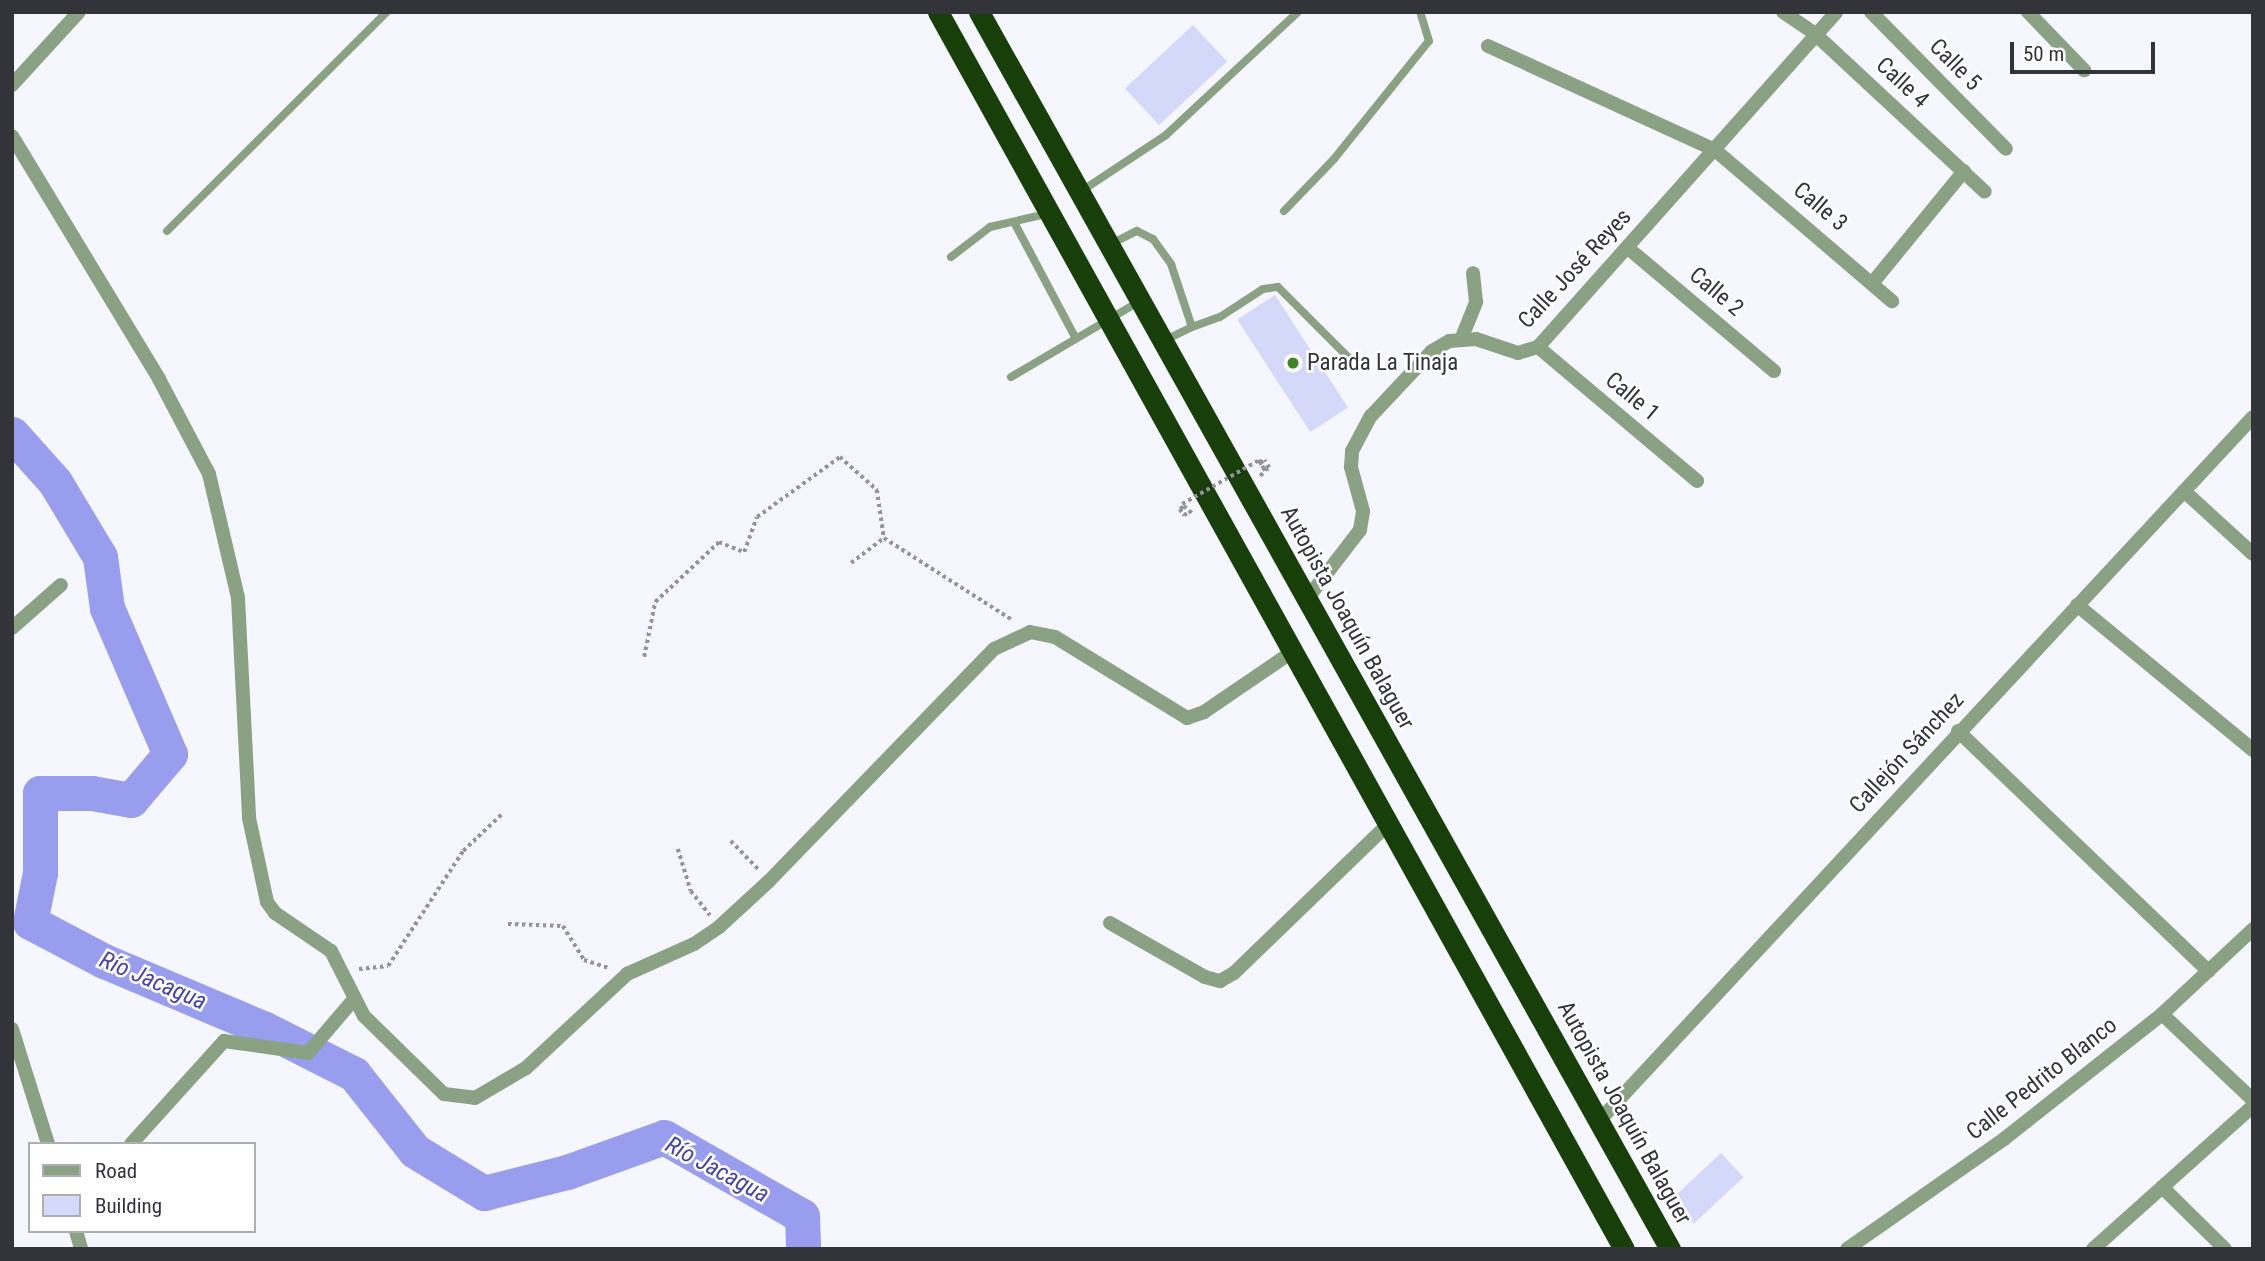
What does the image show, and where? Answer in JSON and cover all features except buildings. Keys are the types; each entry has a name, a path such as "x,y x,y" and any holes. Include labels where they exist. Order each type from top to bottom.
{"highway":[{"path":"938,12 1046,214 1624,1249"},
{"name":"Autopista Joaquín Balaguer","path":"979,12 1670,1249"}],"street":[{"path":"12,85 79,12"},
{"name":"Calle 4","path":"1783,12 1814,33 1985,192"},
{"name":"Calle José Reyes","path":"1462,337 1518,353 1538,347 1715,150 1814,33 1836,12"},
{"name":"Calle 5","path":"1871,12 2007,149"},
{"path":"2028,12 2084,70"},
{"name":"Calle 3","path":"1488,46 1715,150 1874,281 1892,301"},
{"path":"12,136 159,379 209,474 238,598 249,818 267,902 275,913 331,951 364,1016 444,1094 475,1098 526,1068 626,974 694,944 719,927 769,881 994,649 1030,632 1055,637 1187,718 1204,712 1292,652"},
{"path":"1874,281 1964,172"},
{"name":"Calle 2","path":"1628,247 1774,371"},
{"path":"1307,599 1360,530 1363,511 1351,467 1357,437 1371,416 1432,351 1462,337 1476,302 1473,273"},
{"name":"Calle 1","path":"1538,347 1698,481"},
{"name":"Callejón Sánchez","path":"1598,1122 1958,731 2253,417"},
{"path":"2184,491 2253,554"},
{"path":"12,628 61,585"},
{"path":"2077,605 2253,750"},
{"path":"1958,731 2208,971"},
{"path":"1110,923 1205,977 1220,981 1234,973 1387,825"},
{"name":"Calle Pedrito Blanco","path":"1847,1249 2004,1139 2162,1014 2253,929"},
{"path":"133,1142 224,1041 308,1053 355,998"},
{"path":"2162,1014 2253,1100"},
{"path":"12,1029 47,1142"},
{"path":"2093,1249 2253,1106"},
{"path":"2162,1186 2225,1249"}],"lane":[{"path":"167,232 387,12"},
{"path":"1080,192 1166,135 1298,12"},
{"path":"1284,211 1334,159 1429,41 1420,12"},
{"path":"951,257 989,227 1014,224 1046,214"},
{"path":"1014,224 1075,337"},
{"path":"1110,245 1137,231 1153,239 1171,264 1192,327"},
{"path":"1162,342 1220,317 1263,289 1278,287 1355,364"},
{"path":"1011,377 1140,301"}],"path":[{"path":"644,657 655,603 719,542 744,552 757,517 840,457 877,490 884,538 1030,632"},
{"path":"1189,515 1184,506 1180,509 1184,516 1188,514 1182,505 1259,460 1265,470 1269,468 1264,460 1260,463 1265,471"},
{"path":"852,563 884,538"},
{"path":"342,970 388,966 463,851 503,813"},
{"path":"731,841 769,881"},
{"path":"678,849 691,891 719,927"},
{"path":"508,924 563,926 584,960 626,974"}],"waterway":[{"name":"Río Jacagua","path":"12,434 55,482 100,557 107,608 170,754 131,800 92,793 40,793 40,873 30,922 104,961 265,1029 354,1074 415,1151 484,1193 567,1172 664,1137 802,1216 803,1249"}],"place":[{"name":"Parada La Tinaja","path":"1293,363"}]}
